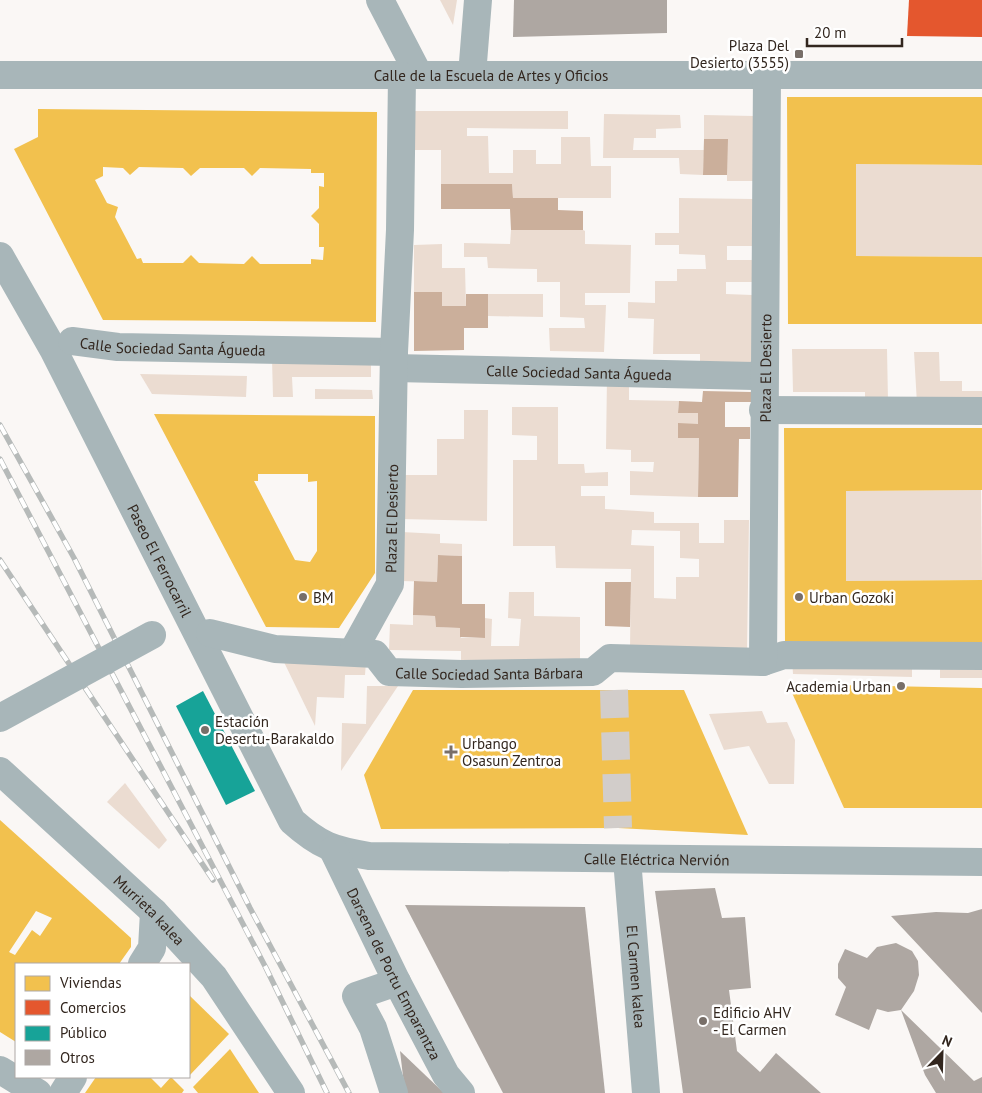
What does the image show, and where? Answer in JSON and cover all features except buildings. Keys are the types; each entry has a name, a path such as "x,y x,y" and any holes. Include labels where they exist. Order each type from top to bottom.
{"street":[{"path":"380,0 411,75"},
{"path":"472,75 478,0"},
{"name":"Calle de la Escuela de Artes y Oficios","path":"0,75 982,75"},
{"name":"Plaza El Desierto","path":"352,651 390,584 394,360 400,230 411,75"},
{"name":"Plaza El Desierto","path":"762,662 766,76"},
{"name":"Paseo El Ferrocarril","path":"0,256 54,349 292,821 311,838 333,850"},
{"name":"Calle Sociedad Santa Águeda","path":"72,341 118,347 754,376 763,371"},
{"path":"763,410 982,412"},
{"name":"Calle Sociedad Santa Bárbara","path":"210,633 275,649 352,651 375,654 388,672 462,674 593,672 610,658 762,662 784,655 982,656"},
{"path":"0,718 152,635"},
{"name":"Murrieta kalea","path":"0,771 154,912 214,977 292,1093"},
{"name":"Calle Eléctrica Nervión","path":"333,850 369,856 982,862"},
{"name":"Darsena de Portu Emparantza","path":"333,850 397,982 446,1075 461,1093"},
{"name":"El Carmen kalea","path":"627,859 646,1093"},
{"path":"143,963 152,948 154,912"},
{"path":"394,1093 373,1028 356,996 397,982"},
{"path":"0,1070 38,1093"},
{"path":"63,1093 72,1078"}],"shaded area":[{"path":"440,0 457,0 453,25"},
{"path":"413,111 568,111 568,129 467,128 467,136 488,136 489,173 513,173 513,150 536,150 536,164 561,164 561,137 590,137 591,166 611,166 611,198 513,198 512,184 441,184 441,150 413,150"},
{"path":"604,114 680,115 681,128 656,129 656,138 634,138 633,150 704,150 703,175 680,174 679,158 603,158"},
{"path":"704,115 754,116 753,181 727,181 727,139 704,139"},
{"path":"704,139 728,139 727,175 703,175"},
{"path":"856,164 982,165 982,257 856,256"},
{"path":"441,184 512,184 513,198 558,198 558,210 583,211 583,230 511,230 510,209 441,209"},
{"path":"679,198 753,199 752,246 727,246 727,260 752,260 752,282 726,282 726,294 752,295 752,371 700,371 700,354 653,354 654,319 628,318 628,302 655,303 655,281 677,281 677,269 706,269 705,255 679,254 679,245 655,245 655,233 679,233"},
{"path":"511,230 583,230 585,231 585,244 631,245 630,293 585,293 585,305 606,305 604,352 550,351 549,328 585,328 584,318 560,317 560,282 537,282 537,269 488,268 487,257 464,257 464,243 510,244"},
{"path":"442,244 442,268 465,268 466,306 442,306 441,292 414,292 414,245"},
{"path":"414,292 442,292 442,306 466,306 466,294 488,294 488,328 464,328 464,350 414,351"},
{"path":"488,294 543,294 543,317 488,316"},
{"path":"792,349 887,349 888,401 865,401 865,392 793,392"},
{"path":"914,352 939,352 940,381 962,381 962,391 982,391 982,404 917,404"},
{"path":"272,359 371,360 371,377 292,377 293,397 273,397"},
{"path":"140,374 247,376 246,397 152,394"},
{"path":"607,377 629,377 629,400 679,401 678,413 698,413 698,424 678,424 678,437 699,438 698,497 630,495 630,471 653,472 654,462 631,462 631,450 606,449"},
{"path":"315,389 372,390 373,399 315,399"},
{"path":"703,391 751,392 751,402 725,402 725,427 750,427 750,439 739,439 738,497 698,497 699,438 678,438 678,423 698,424 698,413 678,413 679,401 702,402"},
{"path":"512,407 558,407 558,464 584,464 585,473 608,472 608,486 581,486 581,496 605,496 605,509 654,512 654,523 699,523 699,543 724,543 724,520 749,520 747,651 630,649 631,569 556,568 555,546 513,546 513,460 537,460 537,436 512,435","holes":["632,530 680,531 680,558 699,559 699,577 676,577 676,599 654,598 654,546 631,545"]},
{"path":"464,410 488,410 487,521 401,519 402,475 437,475 437,439 464,439"},
{"path":"981,490 982,580 846,581 846,491"},
{"path":"402,532 440,534 440,543 462,544 462,556 438,555 437,582 401,581"},
{"path":"438,555 462,556 462,604 485,604 485,638 460,637 460,628 436,627 435,616 413,615 414,581 437,582"},
{"path":"605,582 631,582 630,627 605,626"},
{"path":"509,592 534,592 534,616 580,617 580,662 461,664 461,651 389,650 390,624 413,625 413,615 435,616 436,627 460,628 461,638 485,638 485,618 492,619 491,646 519,646 521,619 508,618"},
{"path":"282,658 366,662 365,675 345,675 344,698 317,697 315,726"},
{"path":"792,659 912,660 912,677 793,674"},
{"path":"940,660 982,660 982,678 940,678"},
{"path":"367,686 398,686 341,771 342,723 366,724"},
{"path":"762,711 767,723 787,722 795,740 794,784 769,784 749,746 724,750 709,714"},
{"path":"125,783 167,840 159,849 107,802"}],"tunnel":[{"path":"614,690 618,828"}],"railway":[{"path":"0,425 74,558 250,908 349,1093"},
{"path":"0,459 266,968 327,1093"},
{"path":"0,560 213,880"}],"place":[{"name":"Plaza Del Desierto (3555)","path":"799,54"},
{"name":"BM","path":"303,597"},
{"name":"Urban Gozoki","path":"799,597"},
{"name":"Academia Urban","path":"901,686"},
{"name":"Estación Desertu-Barakaldo","path":"205,730"},
{"name":"Urbango Osasun Zentroa","path":"451,752"},
{"name":"Edificio AHV - El Carmen","path":"703,1021"}]}
